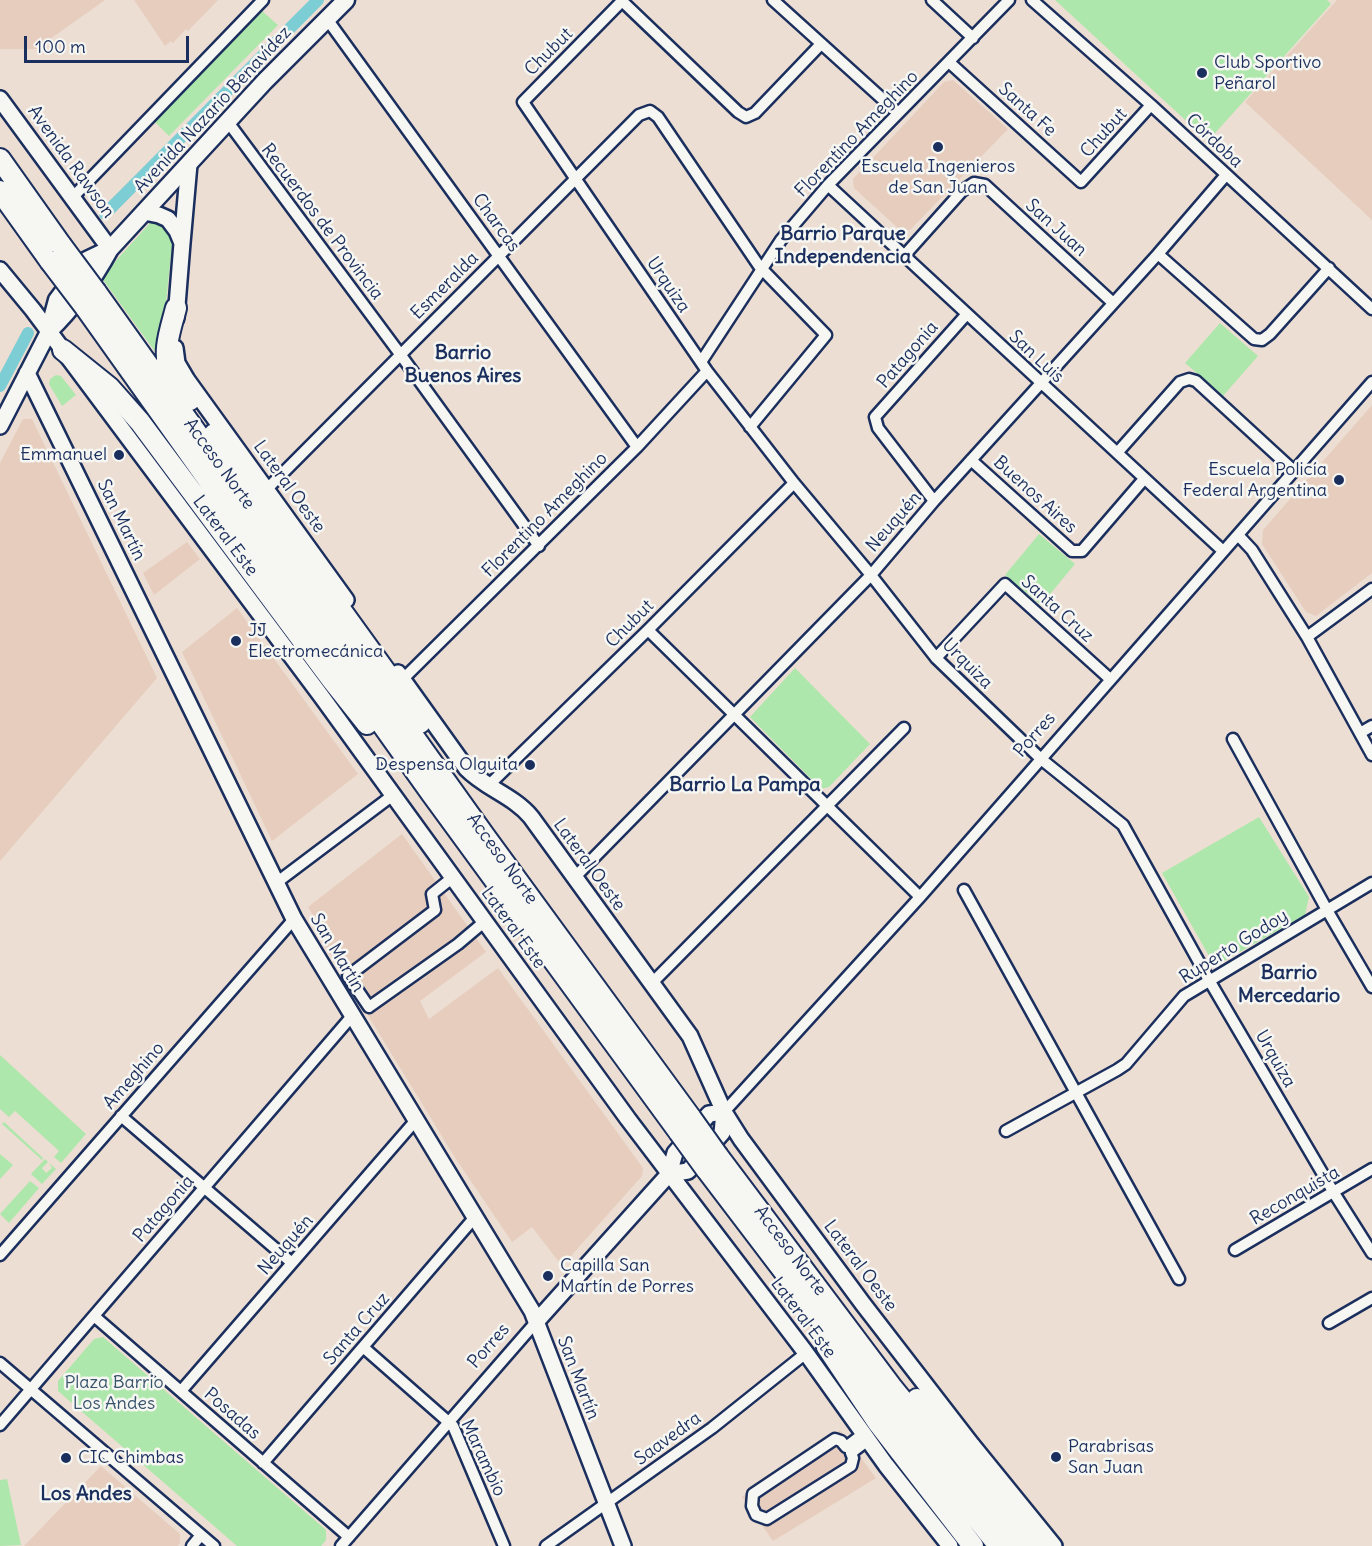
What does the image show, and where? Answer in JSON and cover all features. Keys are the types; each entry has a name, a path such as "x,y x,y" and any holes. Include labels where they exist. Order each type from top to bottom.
{"highway":[{"name":"Acceso Norte","path":"0,159 56,253"},
{"name":"Acceso Norte","path":"0,191 56,253 484,835 685,1125"},
{"name":"Acceso Norte","path":"91,300 431,793 712,1162 808,1275 891,1386 1021,1546"},
{"path":"176,308 167,345 171,373 393,682 454,780 484,835"},
{"path":"63,350 109,387 140,422 332,680 388,747 431,793"},
{"name":"Acceso Norte","path":"712,1162 758,1239 999,1546"},
{"path":"758,1239 878,1423 974,1546"},
{"path":"808,1275 973,1462 1040,1546"}],"main road":[{"name":"Avenida Nazario Benavídez","path":"49,331 68,312 97,272 110,249 346,0"}],"street":[{"path":"73,197 263,0"},
{"path":"773,0 898,113"},
{"path":"932,0 973,38"},
{"name":"Florentino Ameghino","path":"403,680 637,447 704,366 781,240 828,185 950,63 1009,0"},
{"name":"Córdoba","path":"1032,0 1151,105 1372,309"},
{"path":"623,1 738,112 746,117 755,113 821,45"},
{"name":"Chubut","path":"523,102 623,1"},
{"name":"Charcas","path":"327,19 637,447"},
{"name":"Santa Fe","path":"950,63 1082,182"},
{"name":"Avenida Rawson","path":"0,99 110,249"},
{"name":"Urquiza","path":"523,102 704,366 794,483 936,658 1041,759 1124,825 1209,980 1334,1193 1372,1253"},
{"name":"Chubut","path":"1082,182 1151,105"},
{"name":"Esmeralda","path":"267,489 639,115 650,111 658,117 762,269"},
{"name":"Recuerdos de Provincia","path":"228,122 539,546"},
{"name":"Lateral Oeste","path":"189,164 176,308 177,363 187,380 466,768 526,812 695,1045 724,1112 767,1174 863,1304 1054,1546"},
{"name":"Neuquén","path":"574,878 870,575 1226,175"},
{"name":"San Juan","path":"903,257 962,191 974,183 985,185 1113,302"},
{"name":"San Luis","path":"828,185 903,257 1223,551"},
{"path":"144,212 168,219 182,243"},
{"path":"1158,254 1254,339 1262,340 1329,268"},
{"path":"750,427 826,335 762,269"},
{"path":"0,270 49,331"},
{"name":"Patagonia","path":"934,501 878,428 875,417 966,315"},
{"name":"Lateral Este","path":"49,331 393,795 669,1174 950,1546"},
{"name":"Avenida Nazario Benavídez","path":"0,426 49,331"},
{"name":"San Martín","path":"27,373 294,919 532,1311 623,1546"},
{"path":"1117,453 1180,382 1189,378 1196,381 1294,471"},
{"name":"Porres","path":"669,1174 688,1171 722,1133 724,1112 920,897 1372,382"},
{"name":"Buenos Aires","path":"971,460 1072,551 1077,552 1082,551 1144,479"},
{"name":"Chubut","path":"488,786 794,483"},
{"path":"1238,535 1252,550 1307,638 1372,755"},
{"name":"Santa Cruz","path":"936,658 1005,584 1110,679"},
{"path":"1307,638 1372,589"},
{"path":"648,630 920,897"},
{"path":"1360,734 1372,726"},
{"path":"652,983 904,728"},
{"path":"1233,739 1372,987"},
{"path":"276,883 393,795"},
{"path":"452,878 432,894 435,910 348,976 369,1007 458,944 484,922"},
{"name":"Ruperto Godoy","path":"1006,1131 1126,1064 1184,996 1372,883"},
{"path":"964,890 1179,1279"},
{"name":"Ameghino","path":"0,1255 294,919"},
{"name":"Patagonia","path":"0,1425 352,1016"},
{"name":"Porres","path":"341,1546 536,1322 669,1174 675,1153 709,1114 724,1112"},
{"path":"121,1116 292,1263"},
{"name":"Neuquén","path":"181,1391 416,1120"},
{"name":"Reconquista","path":"1235,1250 1372,1169"},
{"name":"Santa Cruz","path":"263,1463 475,1217"},
{"path":"1329,1323 1372,1298"},
{"name":"Posadas","path":"94,1316 349,1537"},
{"name":"Marambio","path":"363,1347 453,1426 504,1546"},
{"name":"Saavedra","path":"546,1546 712,1428 806,1353"},
{"path":"0,1363 214,1546"},
{"path":"866,1437 850,1453 853,1458 851,1466 767,1519 756,1515 752,1506 753,1494 835,1439 841,1441 846,1447 866,1437"},
{"path":"192,1546 201,1535"}],"shaded area":[{"path":"0,0 105,0 36,49 0,49"},
{"path":"134,0 218,0 188,31 186,29 173,43 171,41 165,46"},
{"path":"1337,0 1372,0 1372,220 1245,102"},
{"name":"Escuela Ingenieros de San Juan","path":"953,80 1008,129 910,230 900,230 854,188 853,179 944,82"},
{"name":"Escuela Policía Federal Argentina","path":"1372,405 1372,573 1316,616 1306,612 1262,544 1263,530"},
{"path":"23,419 32,419 157,678 0,861 0,463"},
{"path":"187,542 200,559 154,595 143,573"},
{"path":"237,608 358,774 272,841 182,652"},
{"path":"402,834 486,952 420,1001 429,1019 498,968 643,1168 642,1176 562,1266 532,1227 512,1242 454,1156 325,945 329,942 308,907"},
{"path":"840,1430 876,1478 773,1541 742,1497"},
{"path":"101,1466 180,1534 178,1546 24,1546"}],"green space":[{"name":"Club Sportivo Peñarol","path":"1055,0 1327,0 1331,4 1208,141"},
{"path":"262,11 278,25 169,136 154,121"},
{"path":"150,223 164,223 173,236 164,322 164,364 101,277"},
{"path":"1220,323 1258,356 1223,396 1185,363"},
{"path":"56,375 61,376 76,395 62,406 49,384 50,379"},
{"path":"1039,534 1075,564 1041,605 1005,575"},
{"path":"795,668 870,744 829,787 821,789 750,717"},
{"path":"1259,817 1309,897 1305,915 1222,962 1209,956 1162,873"},
{"path":"0,1055 86,1134 61,1163 54,1157 59,1151 15,1111 9,1117 0,1109"},
{"path":"4,1122 43,1158 42,1160 2,1124"},
{"path":"0,1154 13,1165 0,1179"},
{"path":"45,1159 48,1162 42,1168 46,1173 52,1168 49,1163 56,1169 42,1184 31,1174"},
{"path":"30,1181 39,1188 9,1223 0,1214"},
{"name":"Plaza Barrio Los Andes","path":"103,1337 326,1530 326,1540 321,1546 237,1546 58,1391 58,1381 94,1339"},
{"path":"7,1479 21,1545 0,1546 0,1480"}],"waterway":[{"path":"105,214 318,0"},
{"path":"0,386 28,333"}],"place":[{"name":"Club Sportivo Peñarol","path":"1202,73"},
{"name":"Escuela Ingenieros de San Juan","path":"938,147"},
{"name":"Emmanuel","path":"119,455"},
{"name":"Escuela Policía Federal Argentina","path":"1339,480"},
{"name":"JJ Electromecánica","path":"236,641"},
{"name":"Despensa Olguita","path":"530,765"},
{"name":"Capilla San Martín de Porres","path":"548,1276"},
{"name":"Parabrisas San Juan","path":"1056,1457"},
{"name":"CIC Chimbas","path":"66,1458"}],"district":[{"name":"Barrio Parque Independencia","path":"843,246"},
{"name":"Barrio Buenos Aires","path":"463,364"},
{"name":"Barrio La Pampa","path":"745,785"},
{"name":"Barrio Mercedario","path":"1289,984"},
{"name":"Los Andes","path":"86,1494"}]}
